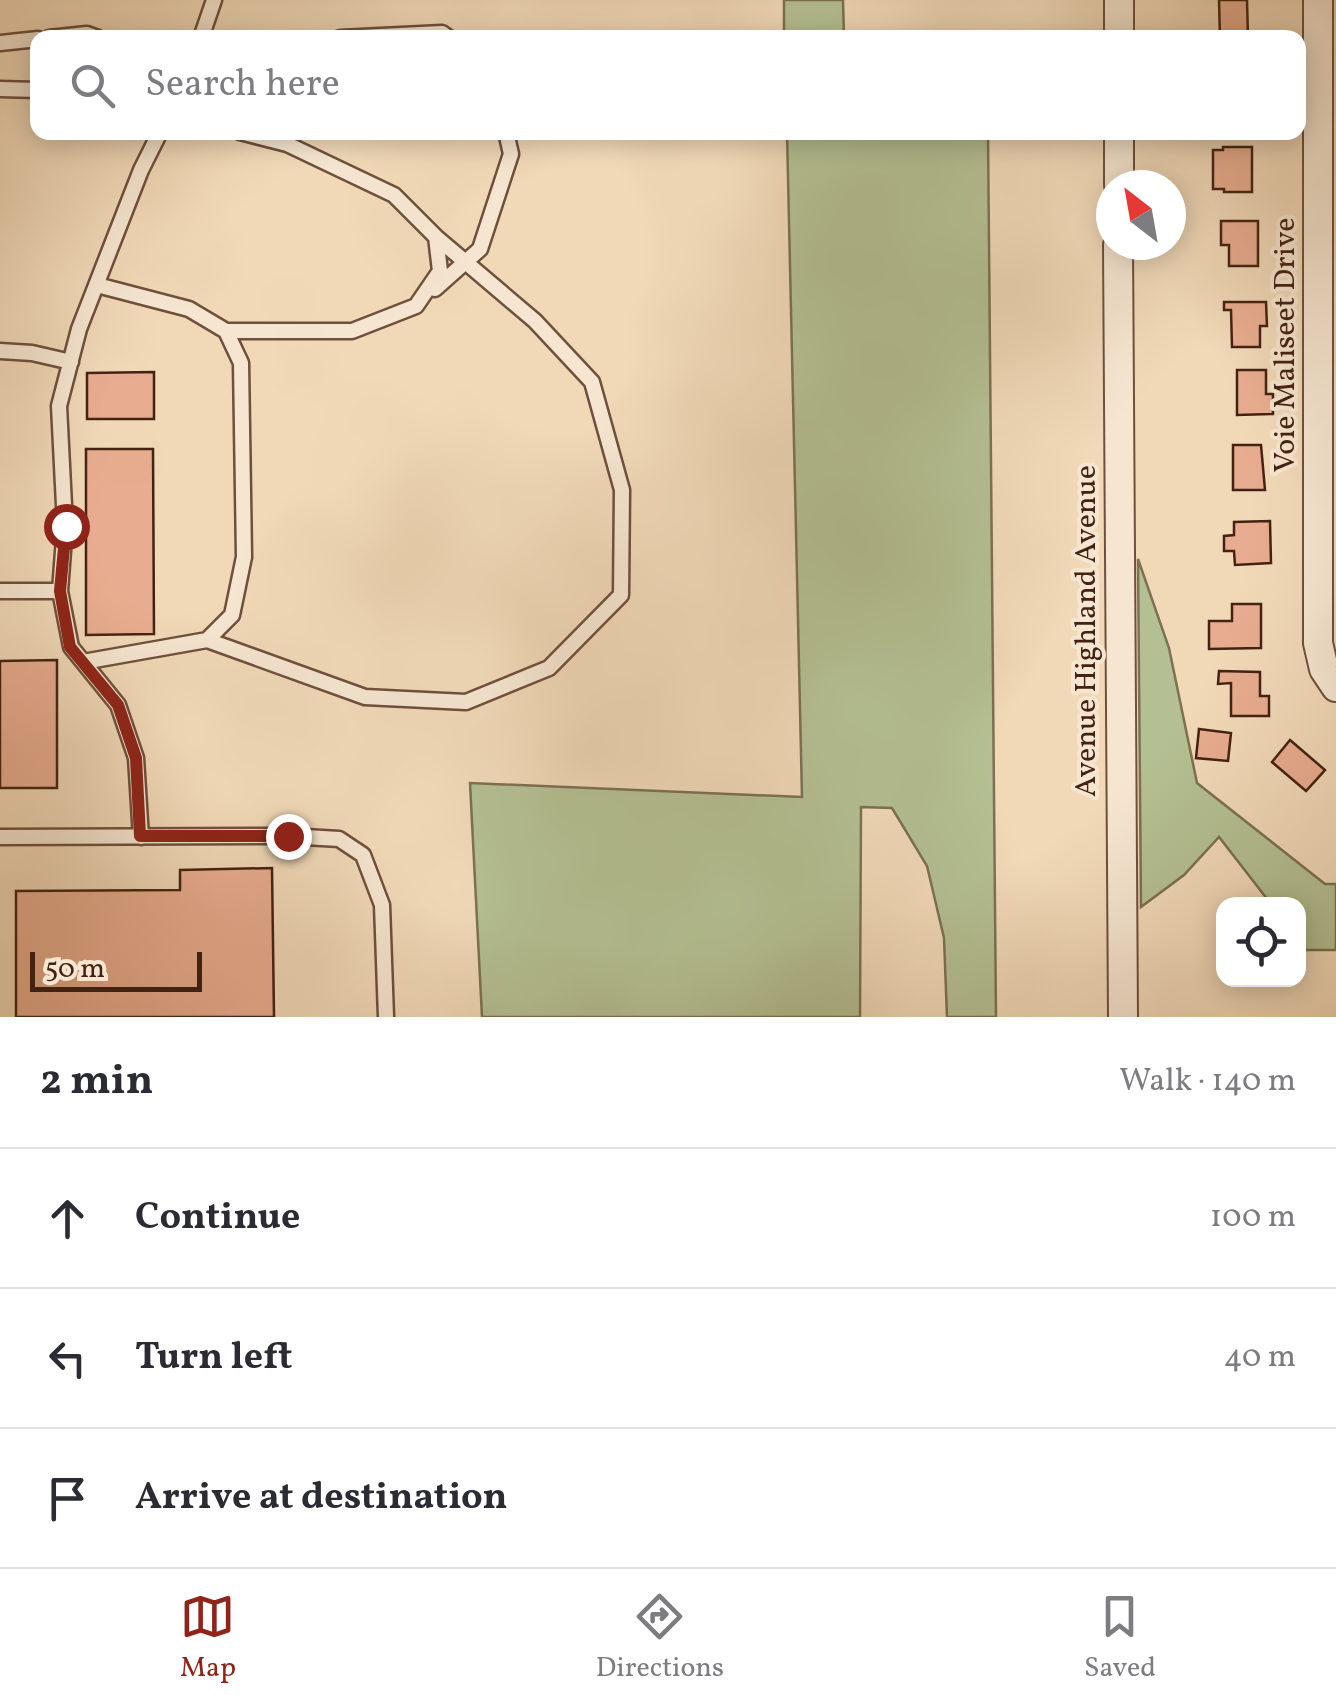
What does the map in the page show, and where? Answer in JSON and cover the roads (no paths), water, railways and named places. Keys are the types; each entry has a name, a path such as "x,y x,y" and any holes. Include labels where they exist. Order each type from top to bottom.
{"street":[{"path":"1119,0 1119,30"},
{"name":"Voie Maliseet Drive","path":"1318,0 1328,349 1318,643 1324,669 1336,687"},
{"path":"1118,170 1119,140"},
{"name":"Avenue Highland Avenue","path":"1118,260 1123,1017"}],"lane":[{"path":"205,30 214,0"},
{"path":"0,42 30,40"},
{"path":"0,90 30,90"},
{"path":"140,836 136,758 118,705 70,647 60,591 66,526 59,406 79,329 156,140"},
{"path":"82,662 208,640 365,697 466,702 550,668 621,595 622,490 592,382 534,321 436,237 394,195 271,140"},
{"path":"97,284 189,309 226,331 352,331 416,306 480,249 510,154 507,140"},
{"path":"416,306 440,271 436,237"},
{"path":"208,640 232,615 244,557 241,363 226,331"},
{"path":"0,351 71,362"},
{"path":"0,590 60,591"},
{"path":"0,837 339,839 364,855 382,906 386,1017"}]}
